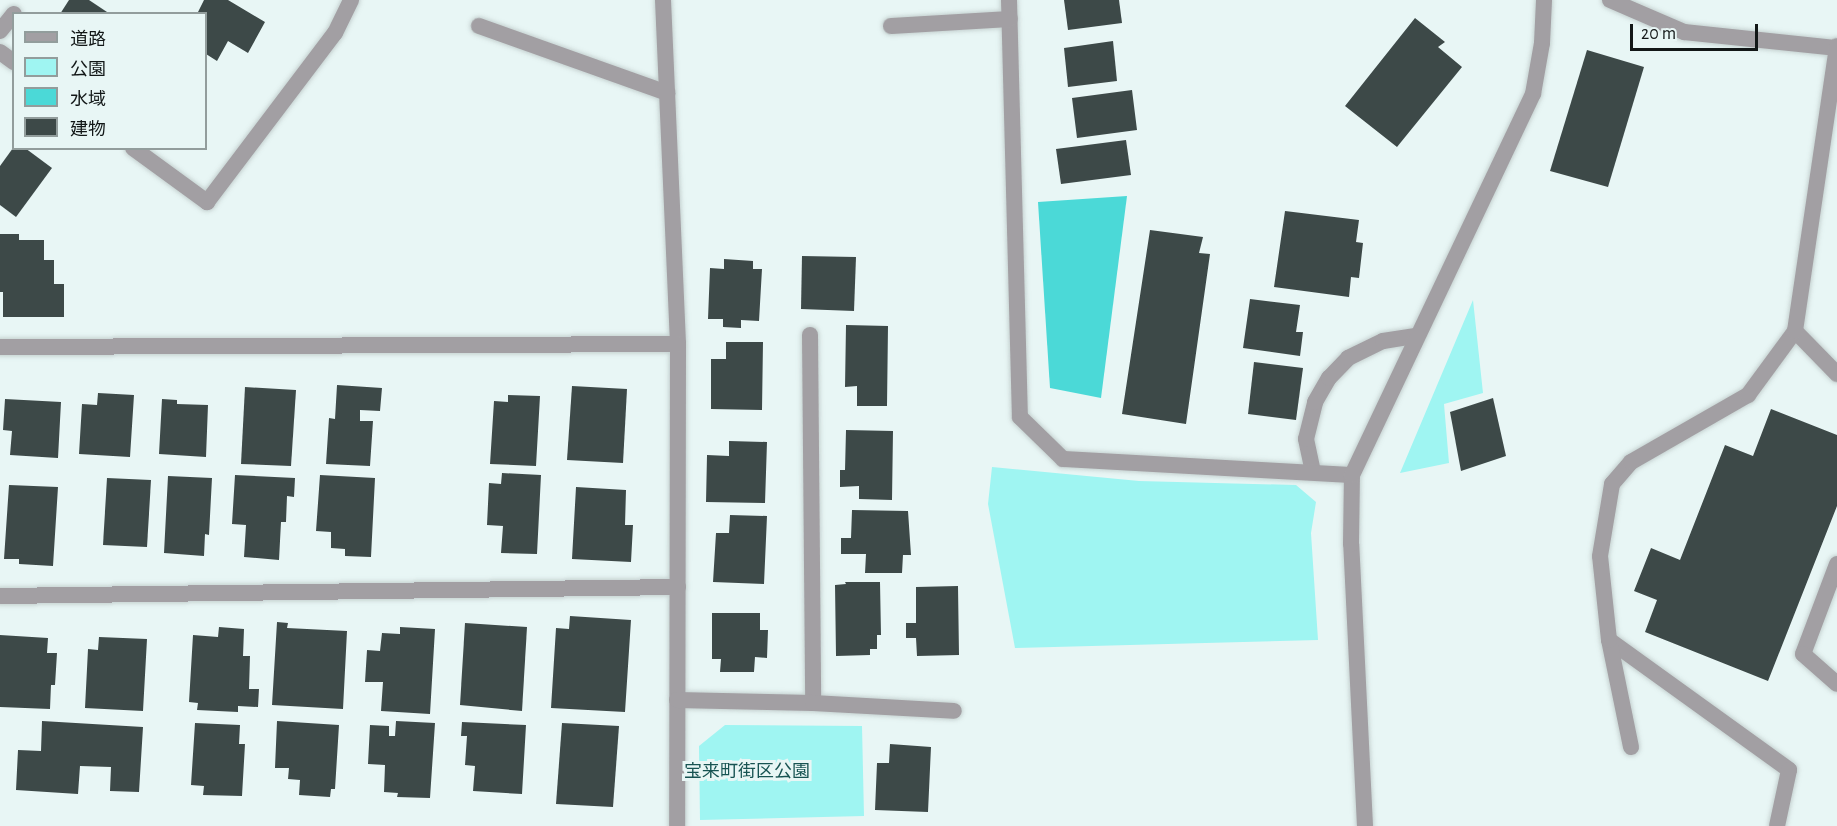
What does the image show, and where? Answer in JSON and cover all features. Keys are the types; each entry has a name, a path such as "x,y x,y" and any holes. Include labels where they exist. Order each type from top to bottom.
{"street":[{"path":"136,150 207,202 335,33 351,0"},
{"path":"663,0 678,344 677,826"},
{"path":"1009,0 1020,417 1063,459 1352,474"},
{"path":"1365,826 1351,544 1352,474 1533,94 1542,43 1544,0"},
{"path":"1610,0 1684,32 1836,47 1795,331 1748,395 1631,462 1612,484 1600,556 1609,640 1631,747"},
{"path":"0,32 12,17"},
{"path":"891,26 1010,19"},
{"path":"479,26 667,93"},
{"path":"1795,331 1837,374"},
{"path":"810,335 813,702"},
{"path":"1313,472 1306,439 1315,402 1329,378 1348,358 1383,341 1416,336"},
{"path":"0,347 678,344"},
{"path":"1837,564 1803,654 1837,684"},
{"path":"0,596 678,587"},
{"path":"1609,640 1789,770 1776,826"},
{"path":"677,700 813,702 954,711"}],"green space":[{"path":"1473,300 1483,393 1444,404 1449,463 1400,473"},
{"path":"992,467 1139,481 1296,485 1316,502 1311,533 1318,640 1015,648 988,504"},
{"name":"宝来町街区公園","path":"725,725 862,726 864,816 700,820 699,746"}],"water":[{"path":"1127,196 1101,398 1050,388 1038,202"}],"building":[{"path":"69,0 89,0 107,12 61,12"},
{"path":"204,0 228,0 265,22 248,53 228,41 217,61 207,55 207,12 198,12"},
{"path":"1064,0 1119,0 1122,23 1068,30"},
{"path":"1415,18 1445,42 1438,47 1462,67 1397,147 1345,106"},
{"path":"1113,41 1117,81 1068,87 1064,48"},
{"path":"1587,50 1644,67 1608,187 1550,171"},
{"path":"1132,90 1137,130 1077,138 1072,98"},
{"path":"1126,140 1131,175 1061,184 1056,149"},
{"path":"12,149 28,150 52,168 16,217 0,205 0,166"},
{"path":"1285,211 1359,220 1356,242 1363,243 1359,278 1351,277 1349,297 1274,287"},
{"path":"1150,230 1203,237 1199,253 1210,254 1186,424 1122,414"},
{"path":"0,234 19,234 19,240 44,240 44,260 54,260 54,284 64,284 64,317 3,317 3,292 0,292"},
{"path":"802,256 856,257 854,311 801,309"},
{"path":"724,259 753,261 753,269 762,269 759,321 741,320 741,328 723,327 723,319 708,319 710,268 724,269"},
{"path":"1250,299 1300,305 1296,332 1303,332 1300,356 1243,348"},
{"path":"846,325 888,326 887,406 857,406 857,386 845,387"},
{"path":"726,342 763,342 762,410 711,409 711,359 726,359"},
{"path":"1254,362 1303,368 1296,420 1248,414"},
{"path":"337,385 382,388 380,411 360,410 360,421 373,421 370,466 326,464 329,418 335,419"},
{"path":"572,386 627,389 623,463 567,460"},
{"path":"245,387 296,390 291,466 241,464"},
{"path":"98,393 134,395 130,457 79,454 82,404 97,405"},
{"path":"508,395 540,396 536,466 490,464 494,401 508,402"},
{"path":"1493,398 1506,456 1461,471 1450,412"},
{"path":"5,399 61,402 58,458 10,455 12,431 3,430"},
{"path":"162,399 177,400 177,404 208,405 206,457 159,454"},
{"path":"1771,409 1837,435 1837,506 1768,681 1645,632 1657,600 1634,591 1651,548 1680,560 1725,445 1753,456"},
{"path":"846,430 893,431 892,500 859,499 859,486 840,487 840,470 845,470"},
{"path":"729,441 767,442 765,503 706,502 707,455 729,456"},
{"path":"502,473 541,475 537,554 501,553 503,526 487,525 489,483 501,484"},
{"path":"235,475 295,478 294,497 287,496 286,522 281,522 279,560 244,557 246,525 232,524"},
{"path":"320,475 375,478 371,557 345,556 345,549 331,548 331,532 316,531"},
{"path":"168,476 212,478 209,535 205,534 204,556 164,553"},
{"path":"107,478 151,480 147,547 103,545"},
{"path":"9,485 58,487 53,566 19,564 19,559 4,559"},
{"path":"576,487 626,490 625,525 633,525 631,562 572,559"},
{"path":"852,510 908,511 911,555 903,555 902,573 865,573 866,554 841,554 841,538 851,538"},
{"path":"730,515 767,516 764,584 713,582 716,533 729,533"},
{"path":"845,582 880,582 881,635 877,635 877,649 870,649 870,655 836,656 835,585 846,584"},
{"path":"958,586 959,655 917,656 916,638 906,638 906,623 916,623 916,587"},
{"path":"712,613 760,613 760,630 768,630 767,658 755,657 754,672 720,672 721,659 712,659"},
{"path":"570,616 631,620 625,712 551,708 556,628 569,629"},
{"path":"277,622 288,623 287,628 347,631 343,709 272,705"},
{"path":"465,623 527,627 522,711 460,705"},
{"path":"219,627 244,629 243,656 250,656 249,689 259,689 258,707 238,706 238,712 197,710 198,703 189,702 193,635 218,637"},
{"path":"400,627 435,629 430,714 381,711 383,682 365,682 367,650 380,651 382,633 400,634"},
{"path":"0,635 48,638 47,653 57,653 55,685 51,685 50,709 0,707"},
{"path":"99,637 147,639 143,711 85,708 88,649 98,650"},
{"path":"42,721 143,727 139,792 110,791 111,767 80,766 78,794 16,790 18,750 41,751"},
{"path":"277,721 339,725 335,789 331,789 330,797 299,795 300,780 288,779 289,768 275,768"},
{"path":"396,721 435,723 430,798 397,797 398,793 384,792 385,765 368,764 370,725 389,726 389,736 395,736"},
{"path":"462,722 526,725 522,794 473,791 475,766 465,765 467,736 461,736"},
{"path":"195,723 240,725 239,744 245,744 242,796 203,795 204,786 191,785"},
{"path":"562,723 619,726 613,807 556,804"},
{"path":"890,744 931,747 928,812 875,810 877,763 889,763"}]}
